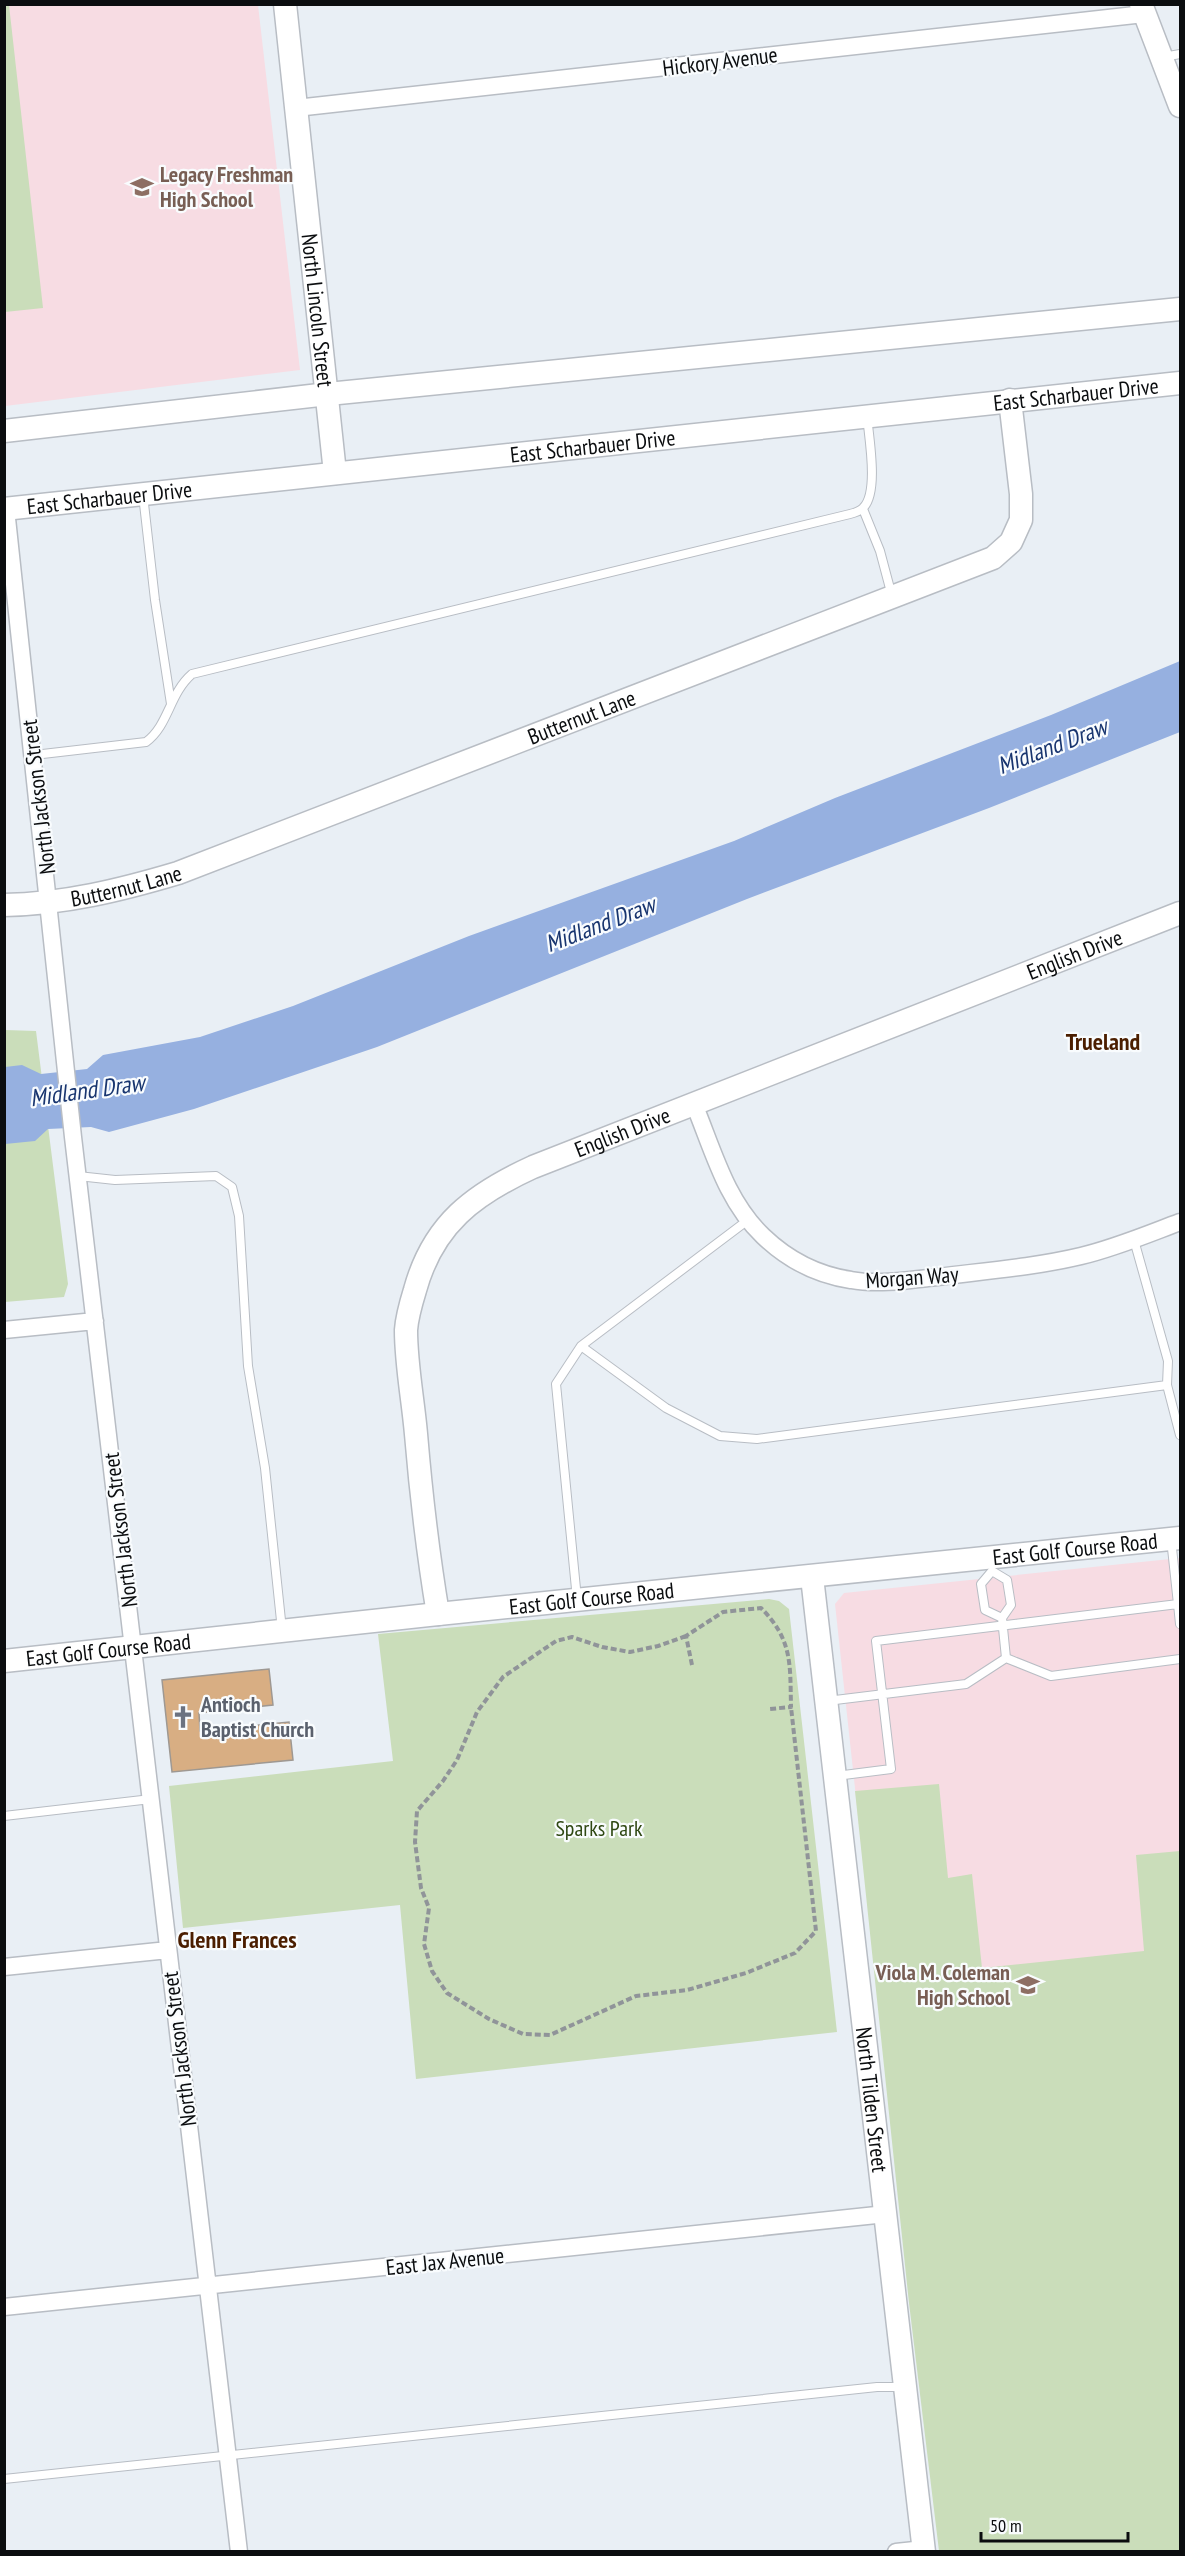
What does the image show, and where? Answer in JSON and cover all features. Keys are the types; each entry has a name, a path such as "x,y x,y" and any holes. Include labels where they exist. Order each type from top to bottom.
{"street":[{"name":"North Lincoln Street","path":"285,4 335,473"},
{"name":"Hickory Avenue","path":"296,108 1142,9"},
{"path":"1142,9 1171,55 1180,106"},
{"path":"4,431 328,394 1180,309"},
{"name":"East Scharbauer Drive","path":"5,509 1180,383"},
{"name":"Butternut Lane","path":"4,905 113,892 178,873 993,558 1011,543 1021,520 1021,494 1012,437 1010,400"},
{"name":"North Jackson Street","path":"5,509 34,755 73,1137 238,2552"},
{"name":"English Drive","path":"438,1614 430,1569 406,1340 409,1312 426,1260 456,1216 493,1186 550,1160 1180,913"},
{"name":"Morgan Way","path":"694,1104 729,1193 748,1220 788,1257 832,1276 874,1282 955,1275 1065,1259 1134,1240 1180,1222"},
{"path":"4,1330 95,1321"},
{"name":"East Golf Course Road","path":"4,1661 577,1600 812,1577 991,1564 1176,1538"},
{"name":"North Tilden Street","path":"812,1577 924,2550"},
{"path":"4,1968 168,1950"},
{"name":"East Jax Avenue","path":"4,2307 886,2214"},
{"path":"896,2552 924,2550"}],"lane":[{"path":"34,755 146,742 156,735 179,685 192,674 863,509 870,497 872,484 867,416"},
{"path":"143,494 155,600 171,704"},
{"path":"863,509 880,550 892,597"},
{"path":"78,1176 115,1180 216,1176 232,1187 239,1216 248,1366 265,1468 282,1631"},
{"path":"577,1600 556,1384 581,1346 748,1220"},
{"path":"1134,1240 1168,1361 1167,1385 1180,1435"},
{"path":"581,1346 666,1408 720,1436 757,1439 1167,1385"},
{"path":"1176,1538 1180,1624"},
{"path":"1002,1622 985,1610 981,1584 991,1564 1007,1580 1011,1605 1002,1622 1006,1658"},
{"path":"836,1777 891,1769 876,1641 1002,1622 1178,1604"},
{"path":"1006,1658 1051,1676 1180,1659"},
{"path":"826,1701 966,1684 1006,1658"},
{"path":"4,1816 151,1799"},
{"path":"4,2479 877,2387 905,2387"}],"path":[{"path":"761,1608 775,1622 790,1654 791,1707 816,1930 795,1953 746,1973 687,1990 636,1996 550,2035 523,2034 489,2019 447,1993 432,1971 424,1944 429,1908 421,1888 415,1842 417,1811 443,1781 457,1760 477,1712 503,1677 556,1641 572,1637 602,1647 630,1652 658,1646 686,1636 723,1612 761,1608"},
{"path":"686,1636 692,1665"},
{"path":"770,1708 791,1707"}],"shaded area":[{"name":"Legacy Freshman High School","path":"4,5 258,5 300,370 5,406"},
{"name":"Viola M. Coleman High School","path":"1180,1558 1180,2180 901,2212 835,1604 844,1593"}],"green space":[{"path":"4,5 9,5 43,308 5,312"},
{"path":"5,1030 36,1031 68,1284 64,1297 5,1302"},
{"name":"Sparks Park","path":"769,1599 779,1601 789,1609 837,2032 416,2079 400,1905 183,1928 169,1786 393,1761 378,1634"},
{"path":"939,1784 948,1878 972,1874 982,1968 1144,1951 1136,1855 1180,1851 1180,2551 939,2551 909,2303 855,1791"}],"water":[{"name":"Midland Draw","path":"1180,661 1180,732 989,808 747,899 377,1047 194,1109 109,1132 91,1127 48,1129 35,1141 5,1144 5,1067 22,1065 41,1074 87,1069 103,1055 200,1037 293,1006 469,936 734,841 835,798 1051,715"}],"building":[{"name":"Antioch Baptist Church","path":"269,1669 273,1705 199,1713 200,1731 289,1722 293,1760 172,1772 162,1680"}],"place":[{"name":"Legacy Freshman High School","path":"142,187"},
{"name":"Antioch Baptist Church","path":"183,1717"},
{"name":"Viola M. Coleman High School","path":"1028,1985"}],"district":[{"name":"Trueland","path":"1103,1041"},
{"name":"Glenn Frances","path":"237,1939"}]}
